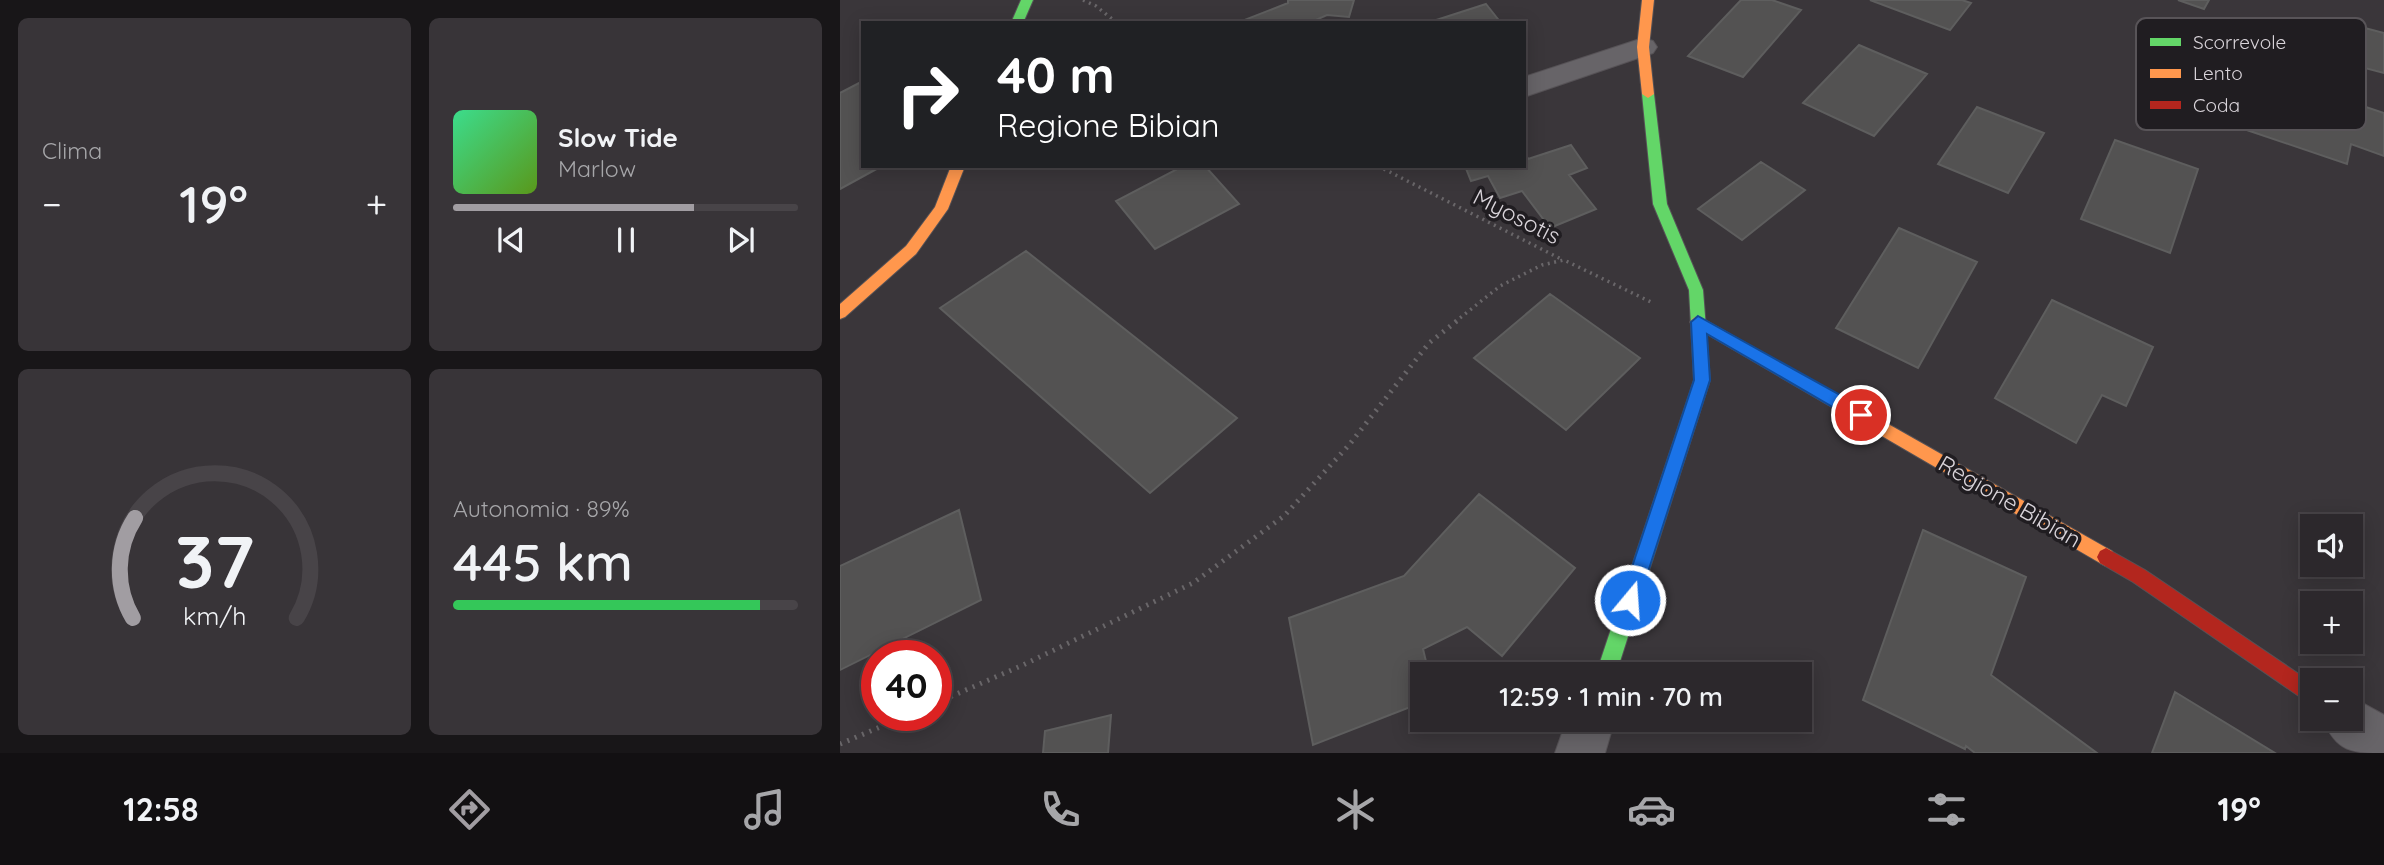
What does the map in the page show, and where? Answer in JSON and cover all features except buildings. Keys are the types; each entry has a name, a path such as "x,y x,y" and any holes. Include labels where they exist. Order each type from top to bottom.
{"street":[{"path":"1018,21 1027,0"},
{"path":"1610,662 1702,380 1696,290 1660,204 1643,47 1648,0"},
{"path":"1526,86 1643,47"},
{"path":"840,313 911,250 941,209 957,168"},
{"name":"Regione Bibian","path":"1698,322 2139,576 2300,687"},
{"path":"2363,730 2384,745"},
{"path":"1580,753 1587,732"}],"path":[{"path":"1083,0 1096,6 1114,21"},
{"name":"Myosotis","path":"1382,168 1564,260 1698,322"},
{"path":"952,696 1193,583 1284,516 1349,445 1429,344 1500,286 1542,265 1564,260"},
{"path":"840,744 871,731"}],"traffic: fast":[{"path":"1018,21 1027,0"},
{"path":"1610,662 1702,380 1696,290 1660,204 1648,94"}],"traffic: slow":[{"path":"1648,0 1643,47 1648,94"},
{"path":"840,313 911,250 941,209 957,168"},
{"path":"1698,322 2106,557"}],"traffic: jam":[{"path":"2106,557 2139,576 2300,687"}],"route":[{"path":"1630,600 1702,380 1698,322 1861,415"}]}
